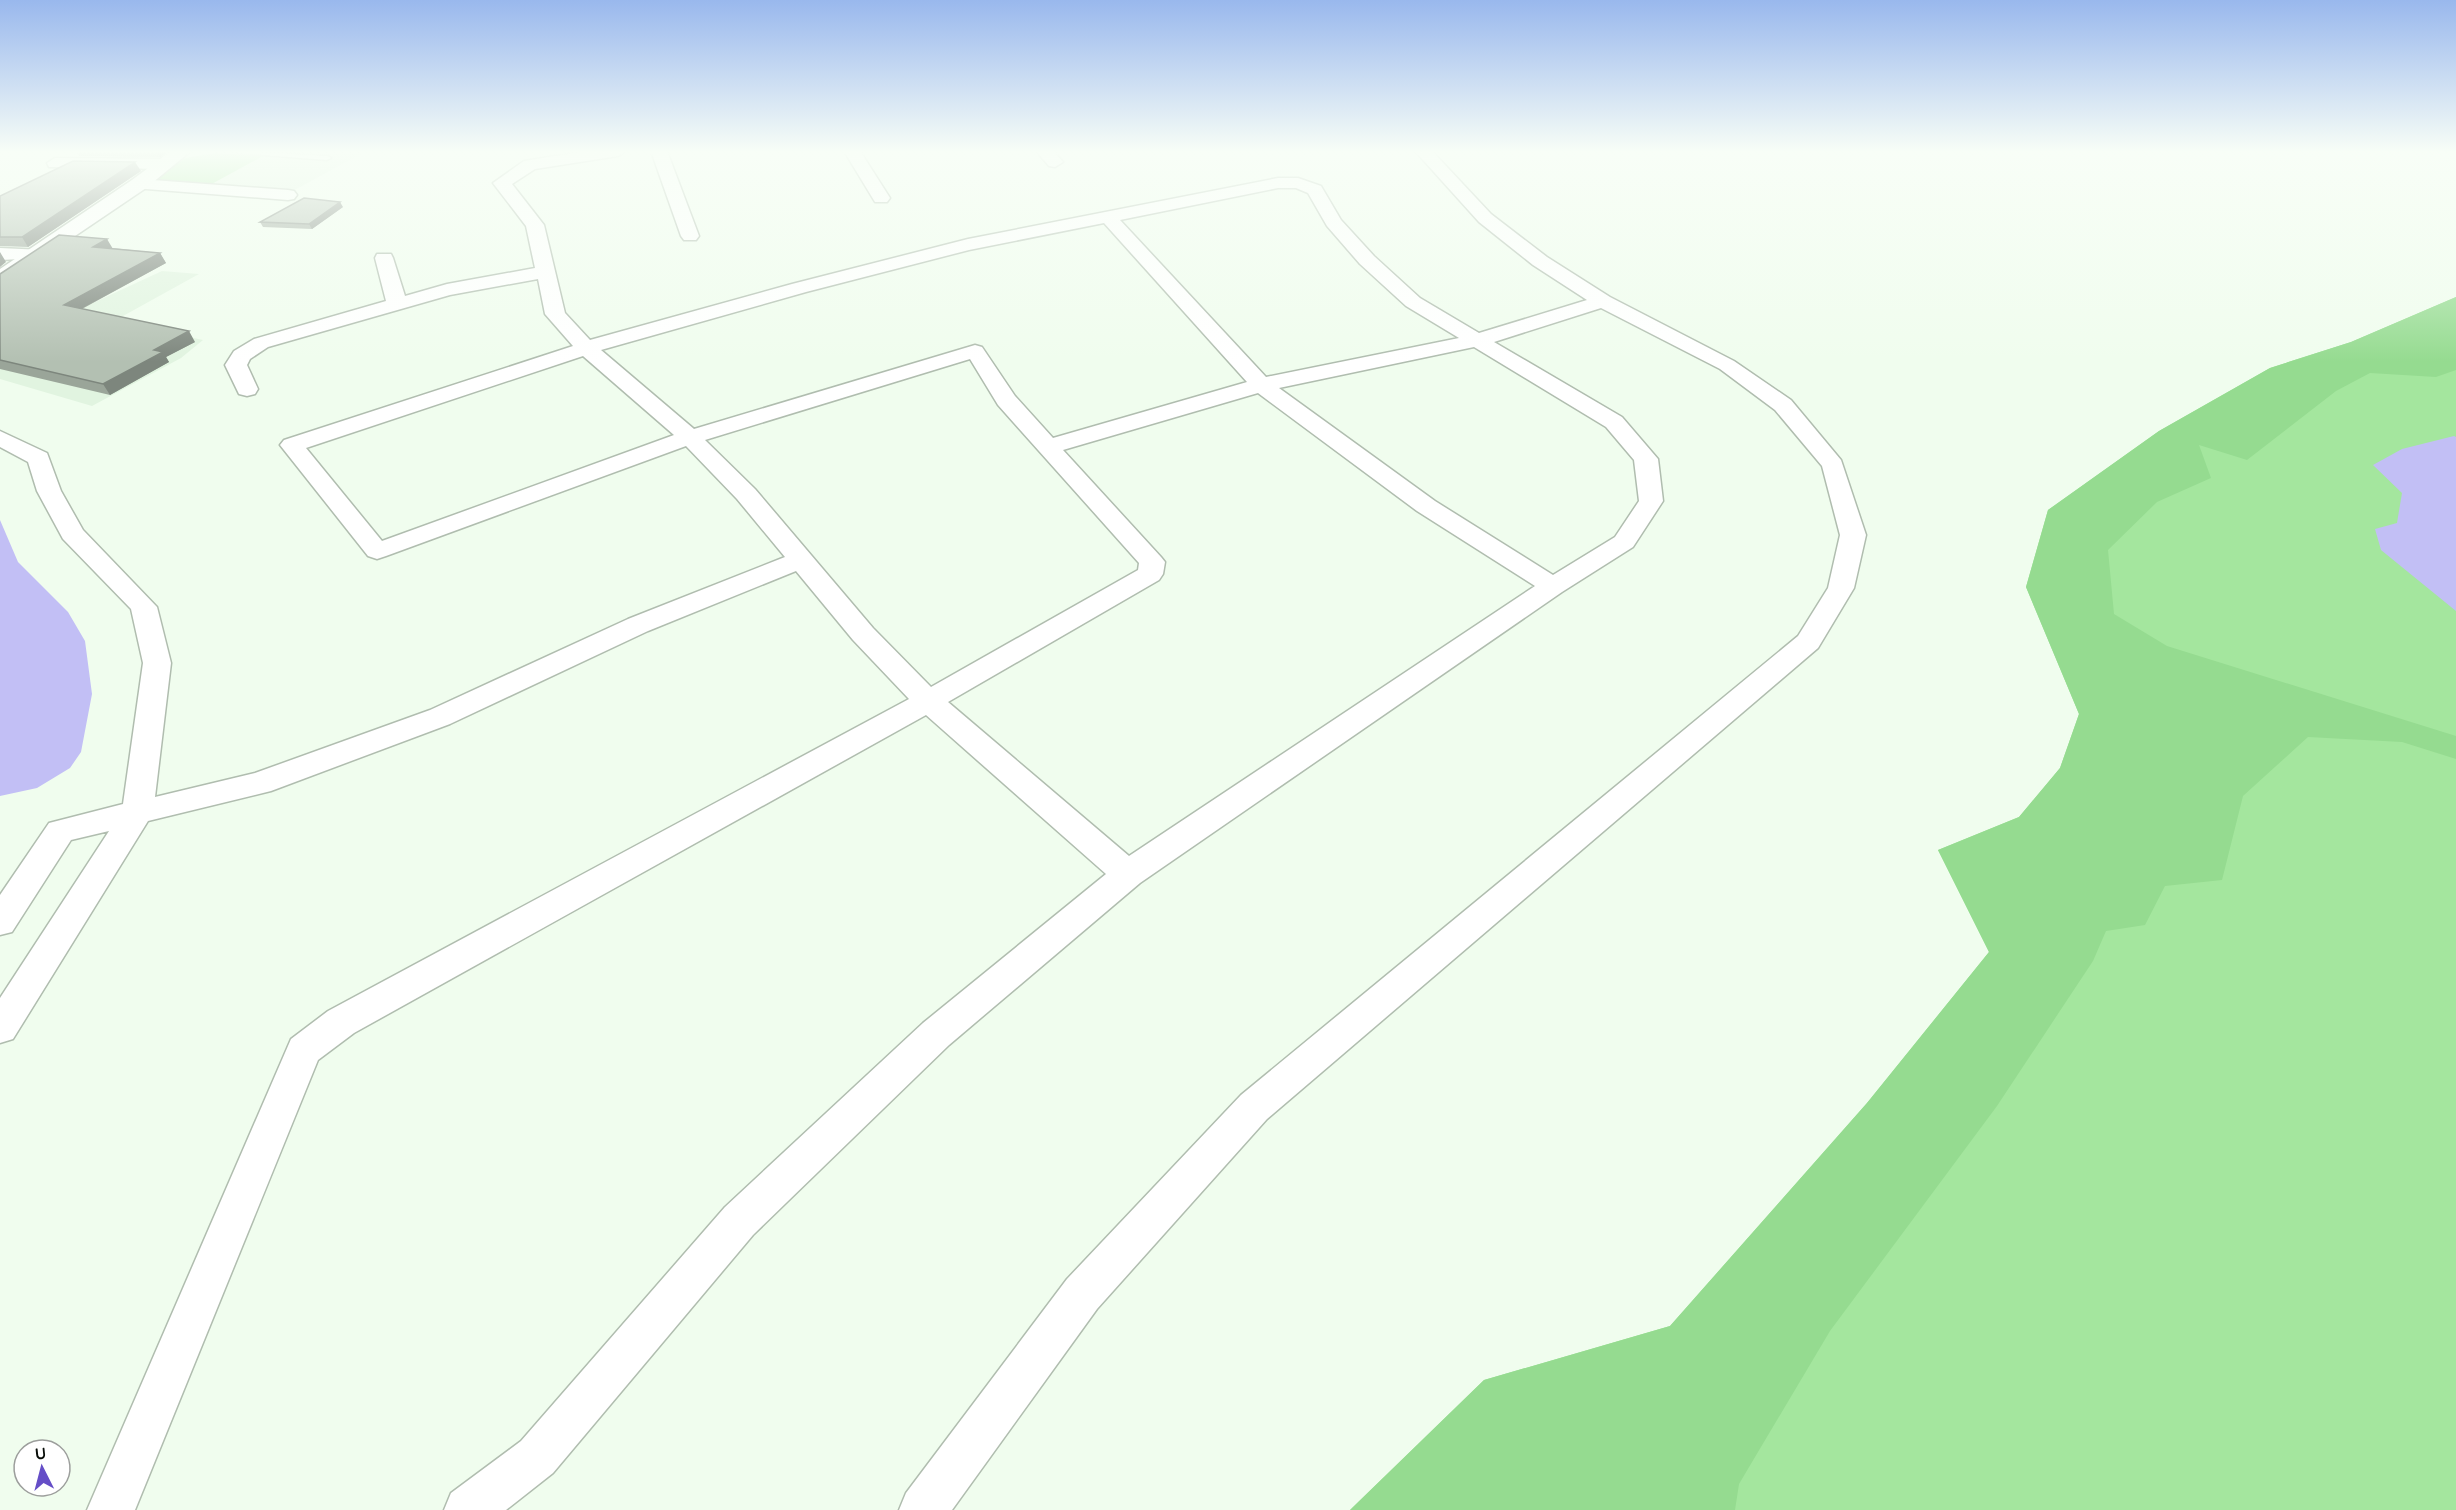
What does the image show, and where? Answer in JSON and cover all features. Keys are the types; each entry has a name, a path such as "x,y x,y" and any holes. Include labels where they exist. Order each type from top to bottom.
{"main road":[{"path":"0,278 84,221"}],"street":[{"path":"532,221 535,225 555,314 586,348 690,436 746,494 863,634 928,701 1128,874"},
{"path":"685,221 690,236"},
{"path":"111,1510 304,1050 341,1022 928,701 1150,574 1152,562 1006,400 975,351 690,436 377,551 292,445 586,348 810,285 968,245 1081,221"},
{"path":"1112,221 1261,385 1426,506 1553,586"},
{"path":"468,1510 537,1457 739,1221 936,1034 1128,874 1553,586 1624,542 1651,501 1646,459 1614,422 1413,302 1367,260 1333,221"},
{"path":"923,1510 1082,1294 1254,1107 1808,642 1841,588 1853,535 1833,465 1783,405 1727,365 1604,301 1540,261 1489,221"},
{"path":"0,254 36,254"},
{"path":"384,258 397,304"},
{"path":"247,389 236,365 241,355 261,343 447,290 546,272"},
{"path":"1047,447 1261,385 1475,340 1604,301"},
{"path":"0,438 39,459 49,491 72,534 144,607 157,663 137,813 0,1028"},
{"path":"0,922 60,831 260,783 440,717 638,625 800,560"}],"shaded area":[{"path":"162,271 199,274 114,321 203,340 181,358 92,406 0,379 0,346"}],"green space":[{"path":"2456,297 2456,1510 1350,1510 1484,1380 1670,1326 1867,1103 1989,952 1938,850 2019,817 2060,768 2079,714 2026,587 2048,510 2159,431 2270,368 2351,342"},
{"path":"2456,297 2456,370 2436,377 2370,373 2336,391 2247,460 2199,445 2211,478 2157,502 2108,550 2114,614 2167,646 2456,736 2456,759 2402,742 2308,737 2243,796 2222,880 2165,886 2145,925 2106,931 2093,961 1997,1106 1830,1331 1739,1484 1735,1510 1350,1510 1484,1380 1670,1326 1867,1103 1989,952 1938,850 2019,817 2060,768 2079,714 2026,587 2048,510 2159,431 2270,368 2351,342"}],"water":[{"path":"2456,437 2456,611 2381,550 2375,529 2397,523 2402,493 2373,465 2402,449"},
{"path":"0,520 18,562 68,612 85,641 92,694 81,752 70,768 37,788 0,796"}],"building":[{"path":"0,221 45,221 22,237 0,237"},
{"path":"261,221 313,221 309,224"},
{"path":"59,235 107,239 93,247 160,253 64,305 189,331 154,350 163,352 103,384 0,360 0,274"}]}
